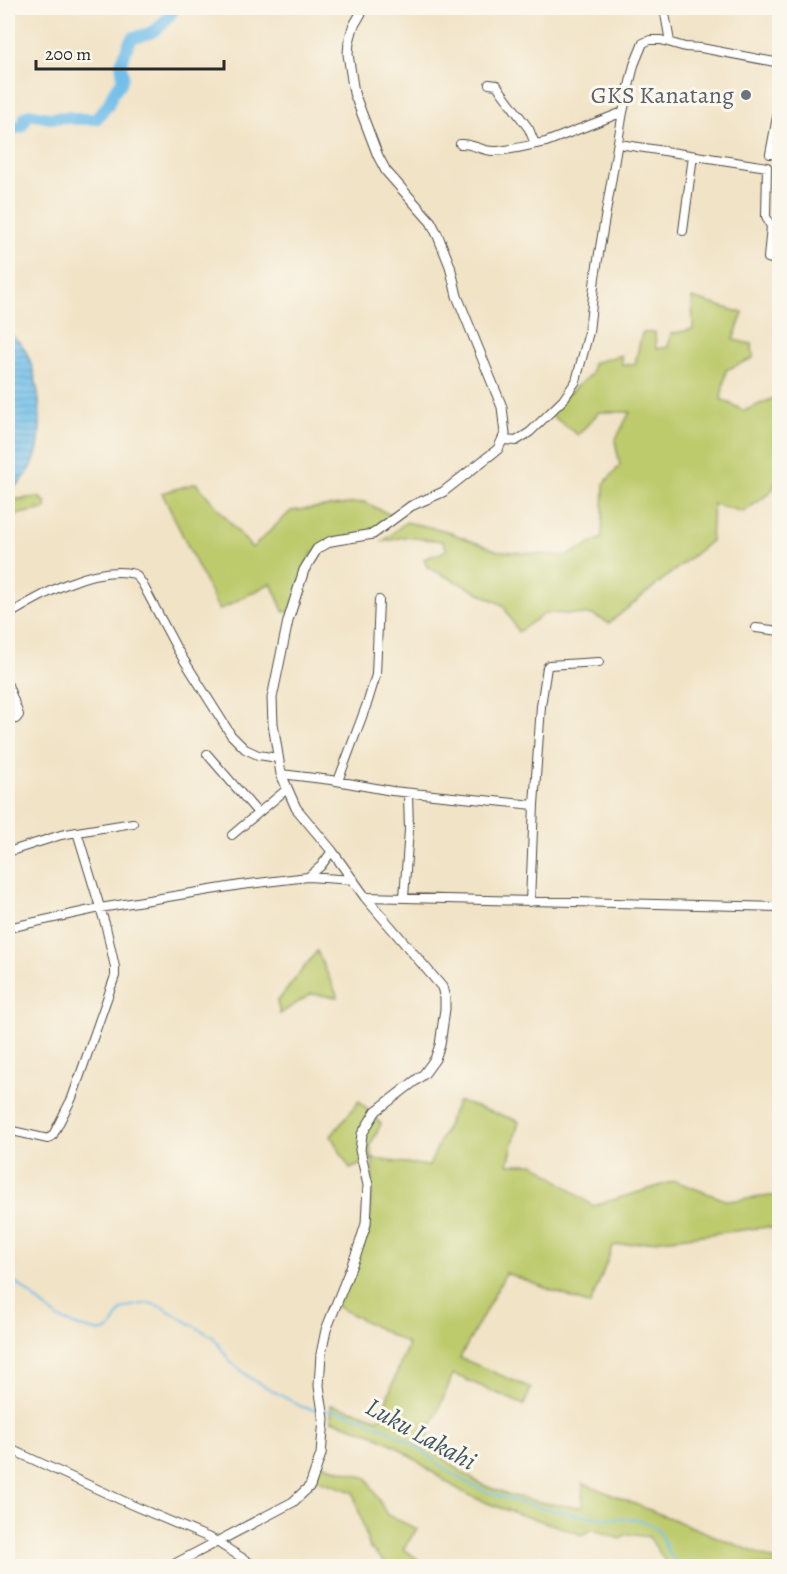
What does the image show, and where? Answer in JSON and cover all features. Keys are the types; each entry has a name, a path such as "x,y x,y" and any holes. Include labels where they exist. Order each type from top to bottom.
{"main road":[{"path":"171,1566 219,1543 293,1502 306,1491 315,1475 321,1454 324,1419 319,1368 326,1330 357,1252 367,1216 368,1185 360,1150 362,1134 376,1111 430,1067 440,1045 445,1010 442,987 365,897 332,851 296,808 281,774 273,724 272,698 288,621 304,570 313,555 323,544 331,541 364,536 380,530 411,506 443,492 498,449 505,434 502,407 457,296 450,266 438,236 431,222 386,171 354,93 348,54 349,42 353,27 364,8"}],"street":[{"path":"664,8 670,42"},
{"path":"504,440 516,441 530,432 562,400 576,381 589,332 595,277 623,112 634,65 641,47 650,40 670,42 780,63"},
{"path":"489,84 497,85 529,129 535,144"},
{"path":"780,101 767,167 766,216 775,227 768,258 780,262"},
{"path":"460,144 492,151 546,142 623,112"},
{"path":"619,144 767,167"},
{"path":"771,154 780,155"},
{"path":"682,231 693,156"},
{"path":"8,615 53,589 78,580 111,573 135,574 177,649 231,735 245,749 253,753 278,758"},
{"path":"338,782 376,675 379,600"},
{"path":"756,628 780,631"},
{"path":"530,902 541,705 547,667 599,662"},
{"path":"8,685 19,715 8,720"},
{"path":"207,754 258,813"},
{"path":"281,774 408,793 534,805"},
{"path":"232,835 287,789"},
{"path":"404,897 408,842 408,793"},
{"path":"8,852 61,835 133,823"},
{"path":"8,1130 50,1138 53,1135 72,1098 115,976 113,957 77,832"},
{"path":"308,877 321,866 332,851"},
{"path":"8,928 100,908 308,877 354,880"},
{"path":"365,897 780,907"},
{"path":"8,1448 219,1543 255,1566"}],"green space":[{"path":"692,298 743,313 733,340 752,344 753,358 726,370 721,399 744,411 779,396 779,477 771,492 744,512 713,504 711,541 609,623 593,615 546,613 518,632 503,605 427,567 424,559 447,549 442,541 404,537 382,542 406,522 443,530 498,551 567,556 602,538 604,484 620,465 615,441 630,412 599,412 578,435 547,412 591,374 593,363 621,355 622,365 635,364 642,333 655,332 656,349 668,347 671,334 693,329"},
{"path":"196,483 252,548 291,511 364,502 393,516 375,529 312,553 294,613 283,611 271,583 219,610 162,493"},
{"path":"38,497 46,502 46,509 8,516 8,500"},
{"path":"317,951 338,997 311,994 280,1014 277,1002"},
{"path":"359,1101 381,1124 370,1146 373,1159 350,1169 331,1136"},
{"path":"458,1101 519,1121 508,1164 535,1164 593,1206 675,1181 728,1201 779,1195 779,1230 767,1227 613,1246 590,1305 506,1273 460,1358 531,1388 524,1405 453,1374 425,1443 468,1476 498,1491 556,1505 582,1507 583,1483 779,1562 779,1566 664,1566 665,1561 649,1537 627,1534 620,1539 593,1529 582,1535 497,1507 459,1490 392,1444 362,1430 331,1420 331,1405 379,1419 408,1344 334,1305 369,1223 373,1159 429,1166"},
{"path":"321,1464 367,1478 387,1515 417,1529 403,1549 422,1562 422,1566 389,1566 370,1548 353,1492 315,1479"}],"water":[{"path":"8,332 22,346 32,367 38,394 40,427 37,452 33,463 27,474 8,492"}],"waterway":[{"path":"8,122 16,128 21,127 25,117 30,114 49,118 96,119 108,105 113,93 121,83 123,76 121,63 130,41 134,37 154,31 175,8"},
{"name":"Luku Lakahi","path":"8,1281 12,1280 18,1284 58,1318 79,1327 100,1332 110,1329 122,1309 149,1303 162,1307 213,1337 230,1361 250,1378 302,1407 320,1411"},
{"name":"Luku Lakahi","path":"325,1411 347,1413 386,1429 418,1447 454,1475 487,1492 566,1513 647,1522 656,1528 671,1556 682,1566 692,1561 708,1566"}],"place":[{"name":"GKS Kanatang","path":"746,95"}]}
